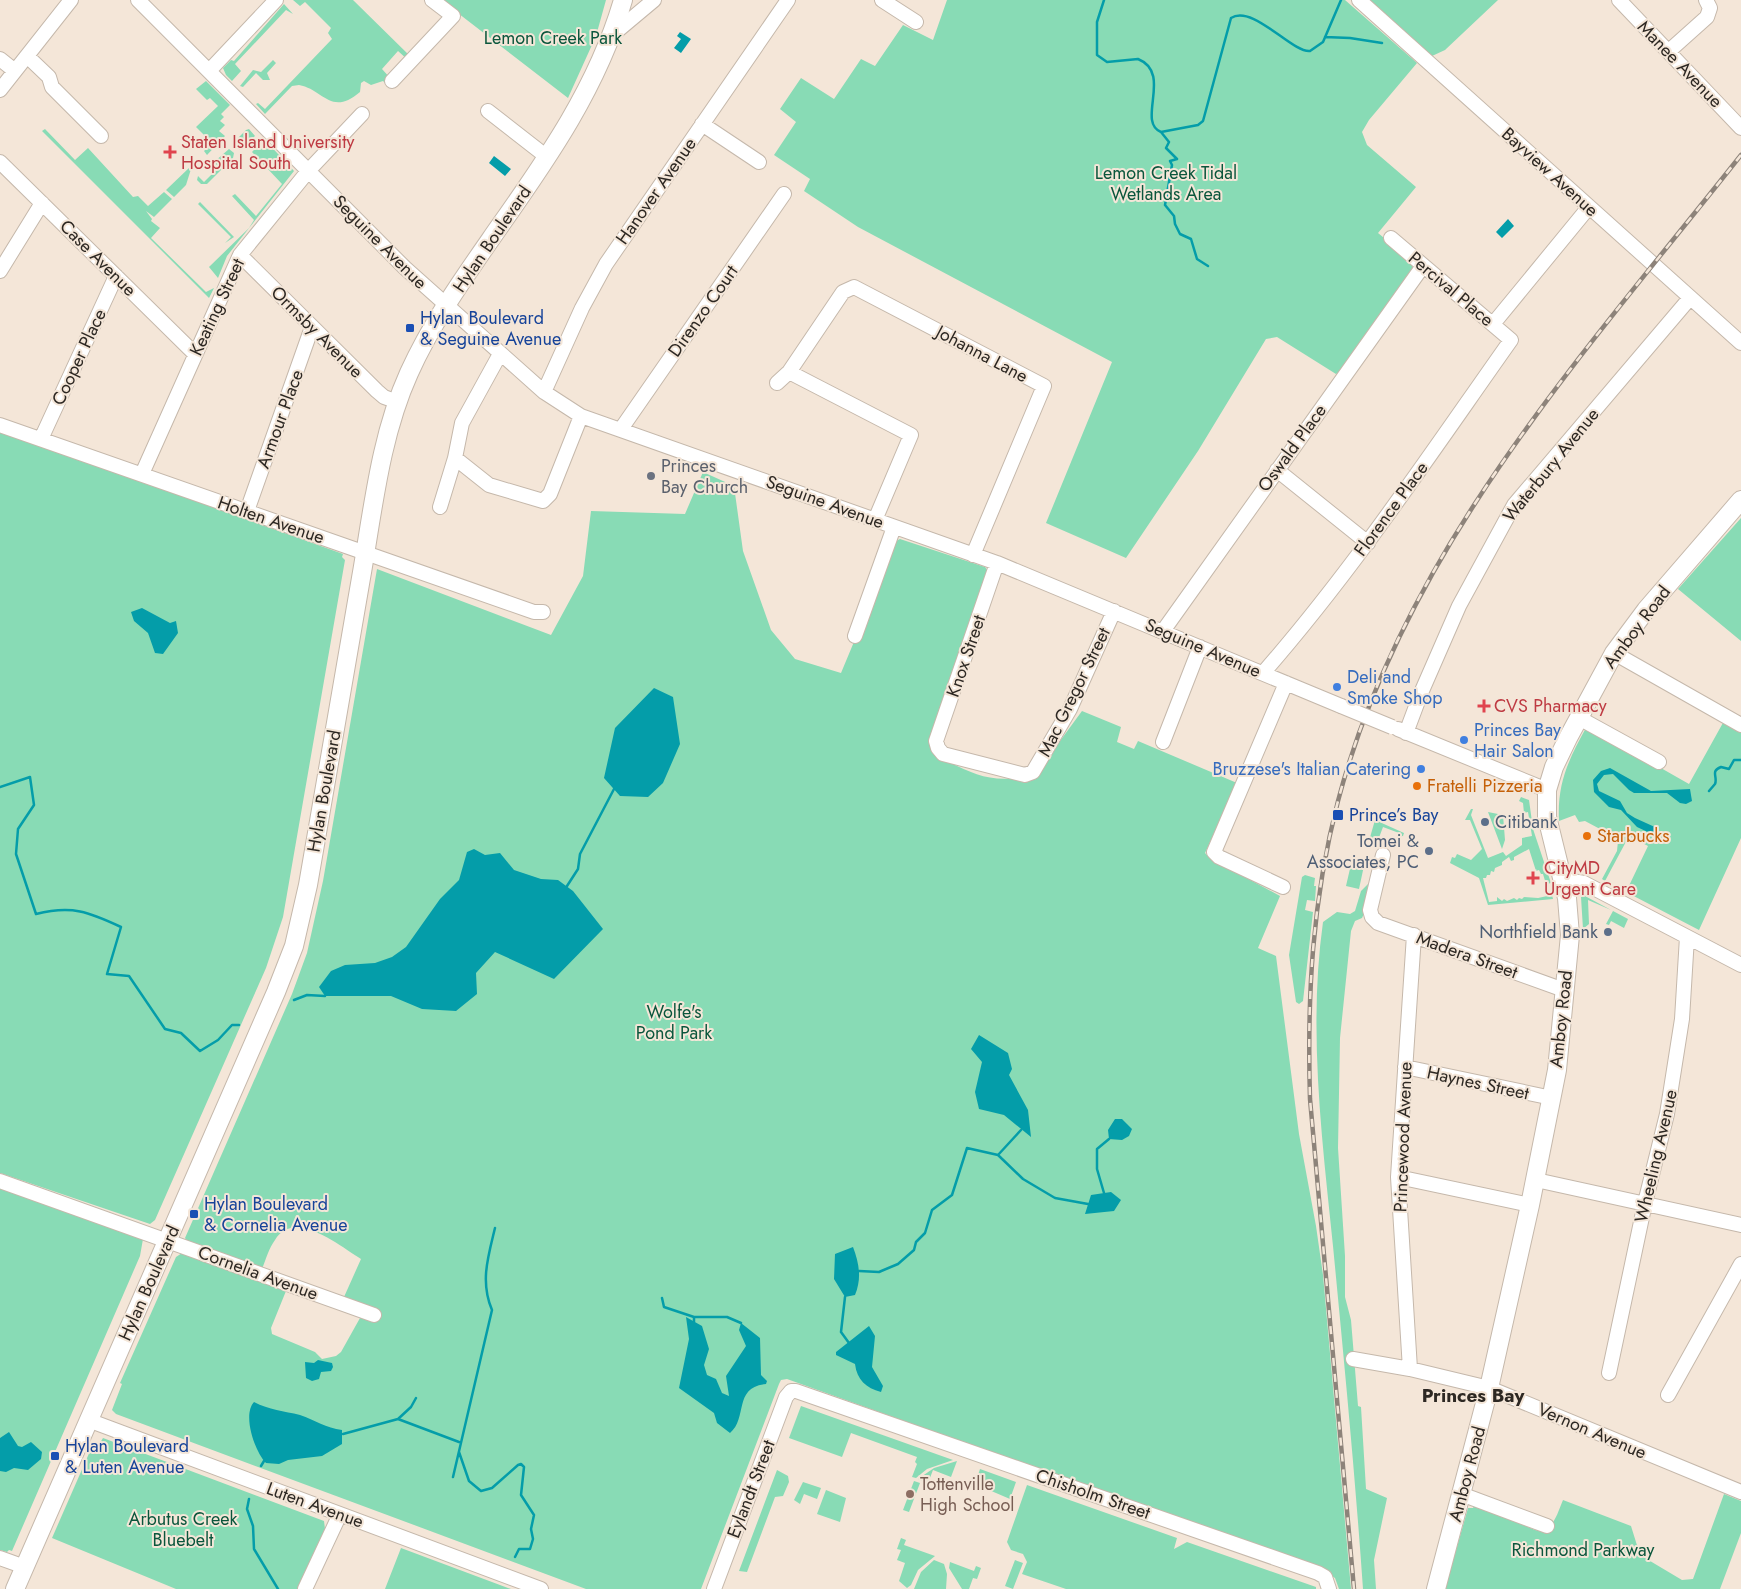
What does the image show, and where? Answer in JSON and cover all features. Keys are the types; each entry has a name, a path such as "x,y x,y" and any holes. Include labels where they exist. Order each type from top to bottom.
{"main road":[{"name":"Hylan Boulevard","path":"15,1589 294,946 308,885 384,450 398,402 420,350 446,306 548,156 587,93 611,36 623,0"},
{"name":"Amboy Road","path":"1436,1589 1489,1388 1536,1180 1552,1098 1560,1042 1570,936 1563,882 1548,827 1547,790 1554,767 1614,653 1646,610 1741,500"}],"street":[{"path":"0,90 71,0"},
{"name":"Seguine Avenue","path":"138,0 405,268 544,392 581,416 997,563 1547,790"},
{"path":"209,71 276,0"},
{"path":"392,81 453,16 432,0"},
{"path":"611,36 654,0"},
{"name":"Hanover Avenue","path":"544,392 582,308 606,264 788,0"},
{"path":"882,0 916,22"},
{"name":"Bayview Avenue","path":"1359,0 1741,343"},
{"name":"Manee Avenue","path":"1618,0 1741,128"},
{"path":"1668,51 1706,17 1710,8 1706,0"},
{"path":"27,56 49,77 52,87 101,136"},
{"path":"0,59 15,71"},
{"path":"488,110 548,156"},
{"name":"Keating Street","path":"142,474 240,255 309,170 362,114"},
{"path":"702,124 759,162"},
{"name":"Case Avenue","path":"0,162 195,354"},
{"name":"Direnzo Court","path":"621,429 784,194"},
{"path":"0,271 42,203"},
{"path":"1493,324 1589,207"},
{"name":"Percival Place","path":"1391,238 1511,340"},
{"name":"Ormsby Avenue","path":"240,255 380,394 398,402"},
{"name":"Oswald Place","path":"1163,631 1423,266"},
{"name":"Cooper Place","path":"41,439 116,276"},
{"name":"Johanna Lane","path":"777,383 789,372 843,292 854,287 1044,386 973,555"},
{"name":"Waterbury Avenue","path":"1406,733 1421,693 1459,606 1514,505 1690,298"},
{"name":"Armour Place","path":"247,511 312,327"},
{"name":"Florence Place","path":"1263,673 1326,598 1368,542 1511,340"},
{"path":"440,507 455,458 462,423 500,354"},
{"path":"789,372 911,435 875,520"},
{"path":"455,458 489,485 543,501 550,494 581,416"},
{"name":"Holten Avenue","path":"0,425 534,612 543,612"},
{"path":"1277,470 1368,542"},
{"path":"855,636 894,527"},
{"name":"Knox Street","path":"997,563 936,741 938,748 943,754 1025,775 1033,772"},
{"name":"Mac Gregor Street","path":"1033,772 1060,722 1070,710 1114,611"},
{"path":"1162,742 1200,647"},
{"path":"1614,653 1741,725"},
{"path":"1283,887 1219,857 1214,852 1286,683"},
{"path":"1579,718 1659,762"},
{"name":"Madera Street","path":"1382,855 1370,910 1372,917 1378,923 1564,990"},
{"path":"1563,882 1584,883 1741,964"},
{"name":"Princewood Avenue","path":"1410,1369 1398,1176 1414,935"},
{"name":"Wheeling Avenue","path":"1609,1373 1676,1068 1682,1019 1687,937"},
{"name":"Haynes Street","path":"1405,1067 1552,1098"},
{"path":"1398,1176 1530,1205"},
{"path":"1536,1180 1741,1225"},
{"name":"Cornelia Avenue","path":"0,1181 374,1315"},
{"path":"1668,1395 1741,1264"},
{"name":"Vernon Avenue","path":"1353,1359 1410,1369 1489,1388 1741,1492"},
{"name":"Eylandt Street","path":"714,1589 786,1397 791,1391"},
{"name":"Chisholm Street","path":"791,1391 801,1392 1318,1573 1325,1577 1329,1589"},
{"name":"Luten Avenue","path":"88,1420 541,1589"},
{"path":"1462,1494 1547,1526"},
{"path":"305,1589 340,1514"},
{"path":"0,1558 25,1567"}],"green space":[{"path":"293,0 353,0 411,57 408,60 398,51 382,69 391,79 386,84 383,81 371,85 364,81 361,83 360,92 350,99 334,102 307,87 292,86 265,114 256,104 258,103 265,109 332,39 328,33 331,28 305,2 300,6"},
{"name":"Lemon Creek Park","path":"441,0 606,0 596,36 568,98"},
{"name":"Lemon Creek Tidal Wetlands Area","path":"947,0 1345,0 1417,63 1369,120 1362,132 1367,145 1416,187 1378,233 1411,260 1413,263 1412,272 1343,370 1336,374 1277,337 1266,339 1198,451 1126,558 1046,523 1112,362 858,227 804,191 810,179 774,155 796,122 780,109 801,78 834,99 861,59 875,66 903,25 933,40"},
{"path":"1368,0 1498,0 1445,50 1432,56"},
{"path":"284,4 293,14 286,10 235,64 241,71 232,81 226,75 223,68 231,60 234,61"},
{"path":"273,60 276,63 267,73 270,80 263,80 256,73 243,87 240,86 253,70 261,72"},
{"path":"206,81 230,105 221,114 224,117 220,121 225,125 219,131 225,136 207,155 204,151 212,143 196,127 218,106 210,98 207,100 196,89"},
{"path":"45,129 75,160 88,148 133,197 138,196 148,206 164,192 172,199 154,217 146,211 152,219 151,221 160,228 151,238 206,292 214,288 209,298 42,131"},
{"path":"249,129 255,136 240,150 233,143"},
{"path":"264,139 294,171 227,256 218,278 209,267 249,228 254,220 232,196 235,194 256,216 282,184 252,152"},
{"path":"229,149 234,153 233,158 207,184 201,184 197,180 198,176 204,182 219,167 214,162"},
{"path":"190,167 186,185 174,197 166,190"},
{"path":"200,202 234,237 225,243 231,237 198,204"},
{"path":"0,431 343,554 342,557 345,560 283,917 266,968 155,1220 150,1224 0,1173"},
{"name":"Wolfe's Pond Park","path":"703,472 734,486 743,551 771,630 795,659 841,673 896,541 900,539 985,567 988,571 930,737 933,754 982,776 1005,779 1035,775 1082,711 1121,727 1117,742 1134,749 1138,741 1237,783 1205,853 1210,858 1280,896 1258,948 1276,956 1299,1134 1316,1226 1323,1275 1351,1589 1339,1589 1335,1578 1326,1572 787,1379 781,1380 779,1384 701,1589 586,1589 116,1414 112,1410 122,1384 120,1383 176,1257 182,1253 283,1288 286,1291 271,1328 272,1334 315,1352 322,1359 336,1356 341,1352 360,1318 367,1319 373,1310 344,1297 361,1259 317,1233 294,1228 283,1231 273,1243 262,1269 187,1241 185,1238 292,994 307,953 323,881 377,569 551,635 583,576 591,511 685,514"},
{"path":"1741,518 1741,641 1678,589"},
{"path":"1724,721 1741,731 1741,838 1699,930 1626,892 1648,846 1629,836 1605,881 1602,879 1617,851 1618,841 1615,837 1585,821 1579,822 1575,815 1559,821 1560,794 1570,760 1587,726 1689,784"},
{"path":"1521,797 1529,800 1533,829 1551,883 1546,884 1543,874 1539,870 1536,871 1529,849 1514,857 1514,860 1511,861 1509,857 1502,862 1502,865 1495,868 1494,872 1491,871 1490,875 1483,878 1489,902 1497,901 1497,897 1502,901 1504,899 1507,901 1514,898 1517,900 1524,897 1538,898 1552,895 1553,899 1488,905 1479,878 1450,863 1452,857 1455,858 1457,854 1471,860 1482,849 1470,820 1465,820 1471,809 1473,809 1471,815 1488,858 1503,852 1506,856 1522,845 1522,838 1532,836 1528,812 1524,813 1523,803 1519,801"},
{"path":"1488,812 1503,815 1505,840 1502,849"},
{"path":"1375,820 1404,833 1403,836 1398,837 1399,833 1383,827 1377,843 1369,841"},
{"path":"1352,860 1365,861 1359,889 1346,886"},
{"path":"1305,875 1315,878 1314,886 1316,886 1315,901 1307,900 1305,910 1313,912 1303,1001 1299,1004 1296,1002 1289,955 1302,877"},
{"path":"1368,884 1366,909 1362,918 1355,921 1351,931 1340,1038 1338,1148 1345,1256 1345,1297 1351,1320 1358,1406 1361,1407 1366,1489 1387,1498 1374,1560 1376,1589 1363,1589 1349,1417 1321,1125 1317,1043 1319,962 1323,922 1337,912 1350,914 1355,911 1361,891"},
{"path":"1585,896 1611,910 1588,900 1589,924 1583,929 1581,897"},
{"path":"1613,911 1628,919 1624,928 1611,921 1609,925 1606,924"},
{"path":"0,1187 143,1239 140,1256 12,1551 9,1550 7,1552 0,1550"},
{"path":"801,1406 953,1460 927,1469 916,1478 912,1477 917,1464 915,1462 917,1457 851,1433 842,1457 789,1438"},
{"name":"Arbutus Creek Bluebelt","path":"103,1438 324,1521 325,1529 298,1589 176,1589 52,1538 94,1442 100,1443"},
{"path":"957,1461 951,1477 933,1470 928,1483 918,1479 934,1468"},
{"path":"980,1469 1016,1482 1010,1499 975,1484"},
{"path":"777,1470 788,1476 789,1482 783,1496 775,1497 747,1572 739,1571"},
{"path":"914,1481 920,1483 909,1512 903,1510"},
{"path":"803,1482 821,1488 817,1499 804,1494 800,1504 794,1500"},
{"path":"1027,1485 1177,1538 1174,1549 1187,1542 1316,1587 1316,1589 1066,1589 1022,1574 1027,1562 1023,1554 1011,1550 1007,1542"},
{"path":"826,1490 846,1498 840,1522 817,1514"},
{"name":"Richmond Parkway","path":"1724,1494 1741,1501 1741,1533 1720,1589 1445,1589 1468,1508 1473,1508 1475,1504 1535,1530 1541,1530 1546,1529 1554,1521 1563,1500 1631,1526 1640,1555 1682,1580 1693,1579"},
{"path":"901,1538 906,1540 904,1545 935,1556 918,1570 911,1585 907,1588 899,1581 905,1563 897,1560 901,1550 897,1549"},
{"path":"401,1548 511,1589 385,1589"},
{"path":"934,1560 944,1564 947,1574 946,1589 914,1589 921,1572"},
{"path":"1015,1560 1023,1563 1013,1589 1005,1586"},
{"path":"950,1562 974,1571 976,1566 981,1568 977,1579 973,1578 969,1589 962,1589 949,1568"}],"water":[{"path":"680,32 691,39 681,53 674,48 681,39 677,36"},
{"path":"494,156 511,169 505,176 489,163"},
{"path":"1508,219 1514,226 1502,238 1496,232"},
{"path":"142,608 170,623 176,621 178,633 163,654 155,653 148,633 134,621 131,612"},
{"path":"654,688 673,697 680,744 663,783 648,797 620,796 604,778 615,728"},
{"path":"1610,768 1651,791 1690,789 1692,801 1686,804 1680,803 1667,793 1634,793 1613,774 1604,775 1597,784 1599,791 1620,801 1627,813 1657,828 1652,834 1637,827 1621,810 1609,807 1594,792 1593,780 1601,771"},
{"path":"474,849 485,855 500,853 514,870 541,879 558,880 573,891 603,929 554,979 495,952 476,973 477,994 456,1011 422,1009 391,996 325,996 319,987 331,971 345,965 375,963 392,957 406,947 440,899 459,880 467,852"},
{"path":"979,1035 1008,1053 1012,1069 1009,1075 1028,1110 1031,1137 1004,1115 979,1109 975,1092 982,1062 971,1049"},
{"path":"1115,1119 1122,1119 1132,1129 1129,1136 1122,1140 1109,1139 1108,1130"},
{"path":"1111,1192 1121,1200 1114,1211 1085,1214 1091,1195"},
{"path":"853,1247 857,1259 859,1277 855,1295 845,1297 834,1279 835,1254"},
{"path":"686,1317 702,1326 709,1349 704,1365 707,1375 716,1379 722,1393 729,1396 726,1376 746,1346 739,1330 741,1323 760,1338 761,1375 767,1381 766,1384 756,1386 749,1391 742,1404 739,1419 730,1433 717,1423 714,1413 679,1388 689,1339"},
{"path":"869,1326 875,1336 872,1367 883,1386 881,1392 867,1386 860,1379 855,1364 836,1355 836,1352"},
{"path":"318,1360 332,1363 333,1367 331,1371 321,1372 319,1379 312,1381 306,1378 305,1362 314,1363"},
{"path":"254,1402 271,1409 300,1415 326,1426 342,1430 342,1444 322,1456 288,1460 279,1464 266,1463 258,1451 251,1433 249,1415"},
{"path":"9,1432 18,1446 22,1447 31,1442 42,1452 41,1459 28,1470 14,1468 6,1472 0,1471 0,1438"}],"waterway":[{"path":"1104,0 1097,22 1097,55 1107,62 1138,59 1148,66 1153,75 1154,86 1152,118 1154,127 1161,132 1198,125 1203,121 1231,18 1240,15 1250,18 1261,23 1302,50 1310,51 1323,42 1341,0"},
{"path":"1325,37 1350,38 1382,43"},
{"path":"1161,132 1169,142 1166,148 1177,159 1170,161 1172,165 1165,205 1174,216 1175,224 1180,234 1191,239 1197,259 1208,266"},
{"path":"1709,791 1715,784 1716,770 1721,767 1729,769 1734,760 1741,760"},
{"path":"0,787 30,777 34,805 18,829 16,854 36,914 70,910 90,914 121,927 107,974 129,976 165,1029 181,1033 200,1051 218,1040 232,1025 239,1025"},
{"path":"567,886 578,869 580,854 614,789"},
{"path":"294,1000 307,995 325,996"},
{"path":"859,1271 879,1272 898,1264 914,1250 916,1242 925,1233 932,1210 952,1195 967,1148 998,1155 1021,1130"},
{"path":"1104,1193 1097,1169 1097,1149 1109,1139"},
{"path":"998,1155 1023,1179 1055,1198 1088,1204"},
{"path":"453,1477 492,1310 486,1289 486,1269 495,1228"},
{"path":"845,1297 841,1332 849,1343"},
{"path":"662,1298 664,1307 694,1317"},
{"path":"694,1322 694,1317 727,1317 741,1323"},
{"path":"343,1434 398,1419 411,1407 416,1398"},
{"path":"398,1419 459,1442"},
{"path":"459,1452 469,1481 481,1491 492,1488 518,1465 521,1464 524,1467 521,1495 534,1515 531,1529 533,1539 530,1549 519,1549 515,1557"},
{"path":"261,1466 264,1461"},
{"path":"249,1499 247,1509 253,1526 254,1549 278,1589"}],"railway":[{"path":"1354,1589 1310,1099 1309,1061 1309,1023 1317,912 1322,875 1338,801 1368,709 1407,622 1453,538 1505,458 1562,380 1741,155"}],"place":[{"name":"Staten Island University Hospital South","path":"170,152"},
{"name":"Hylan Boulevard & Seguine Avenue","path":"410,328"},
{"name":"Princes Bay Church","path":"651,476"},
{"name":"Deli and Smoke Shop","path":"1337,687"},
{"name":"CVS Pharmacy","path":"1484,706"},
{"name":"Princes Bay Hair Salon","path":"1464,740"},
{"name":"Bruzzese's Italian Catering","path":"1421,769"},
{"name":"Fratelli Pizzeria","path":"1417,786"},
{"name":"Prince’s Bay","path":"1338,815"},
{"name":"Citibank","path":"1485,822"},
{"name":"Starbucks","path":"1587,836"},
{"name":"Tomei & Associates, PC","path":"1429,851"},
{"name":"CityMD Urgent Care","path":"1533,878"},
{"name":"Northfield Bank","path":"1608,932"},
{"name":"Hylan Boulevard & Cornelia Avenue","path":"194,1214"},
{"name":"Hylan Boulevard & Luten Avenue","path":"55,1456"},
{"name":"Tottenville High School","path":"910,1494"}],"district":[{"name":"Princes Bay","path":"1473,1395"}]}
